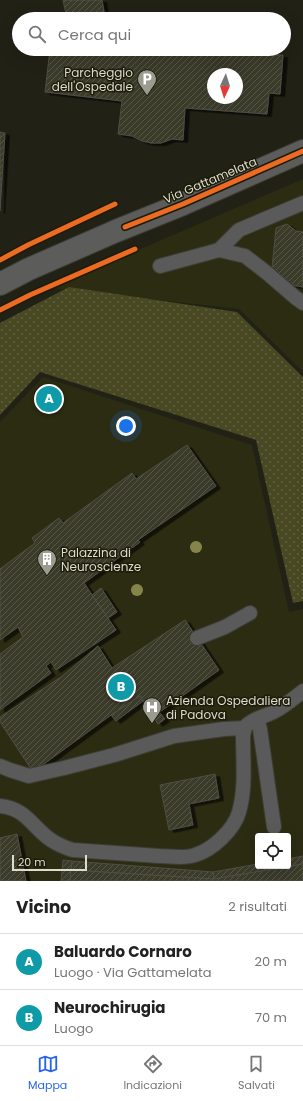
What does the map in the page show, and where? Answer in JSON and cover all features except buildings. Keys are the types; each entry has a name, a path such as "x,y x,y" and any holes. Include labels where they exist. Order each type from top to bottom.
{"main road":[{"name":"Via Gattamelata","path":"0,284 29,269 183,204 303,151"}],"lane":[{"path":"219,250 239,230 303,203"},
{"path":"160,266 219,250 245,256 303,303"},
{"path":"197,638 226,627 250,613"},
{"path":"0,806 15,809 50,840 74,850 162,856 195,856 207,850 227,833 239,814 243,788 243,736 245,728 249,723 276,711 303,691"},
{"path":"257,719 260,730 274,827"},
{"path":"0,766 29,776 114,755 174,736 224,729 245,728"}],"shaded area":[{"path":"303,179 303,372 239,309 50,288"},
{"path":"69,287 237,312 303,377 303,601 293,603 256,440 40,372 0,415 0,323"},
{"name":"Azienda Ospedaliera di Padova","path":"43,377 252,445 289,612 303,609 303,881 0,881 0,422"}],"cycle path":[{"path":"125,227 183,204 303,151"},
{"path":"0,260 28,245 115,204"},
{"path":"0,310 30,295 135,249"}],"place":[{"name":"Parcheggio dell'Ospedale","path":"147,96"},
{"name":"Baluardo Cornaro","path":"49,399"},
{"name":"Palazzina di Neuroscienze","path":"47,576"},
{"name":"Neurochirugia","path":"121,687"},
{"name":"Azienda Ospedaliera di Padova","path":"152,724"}]}
